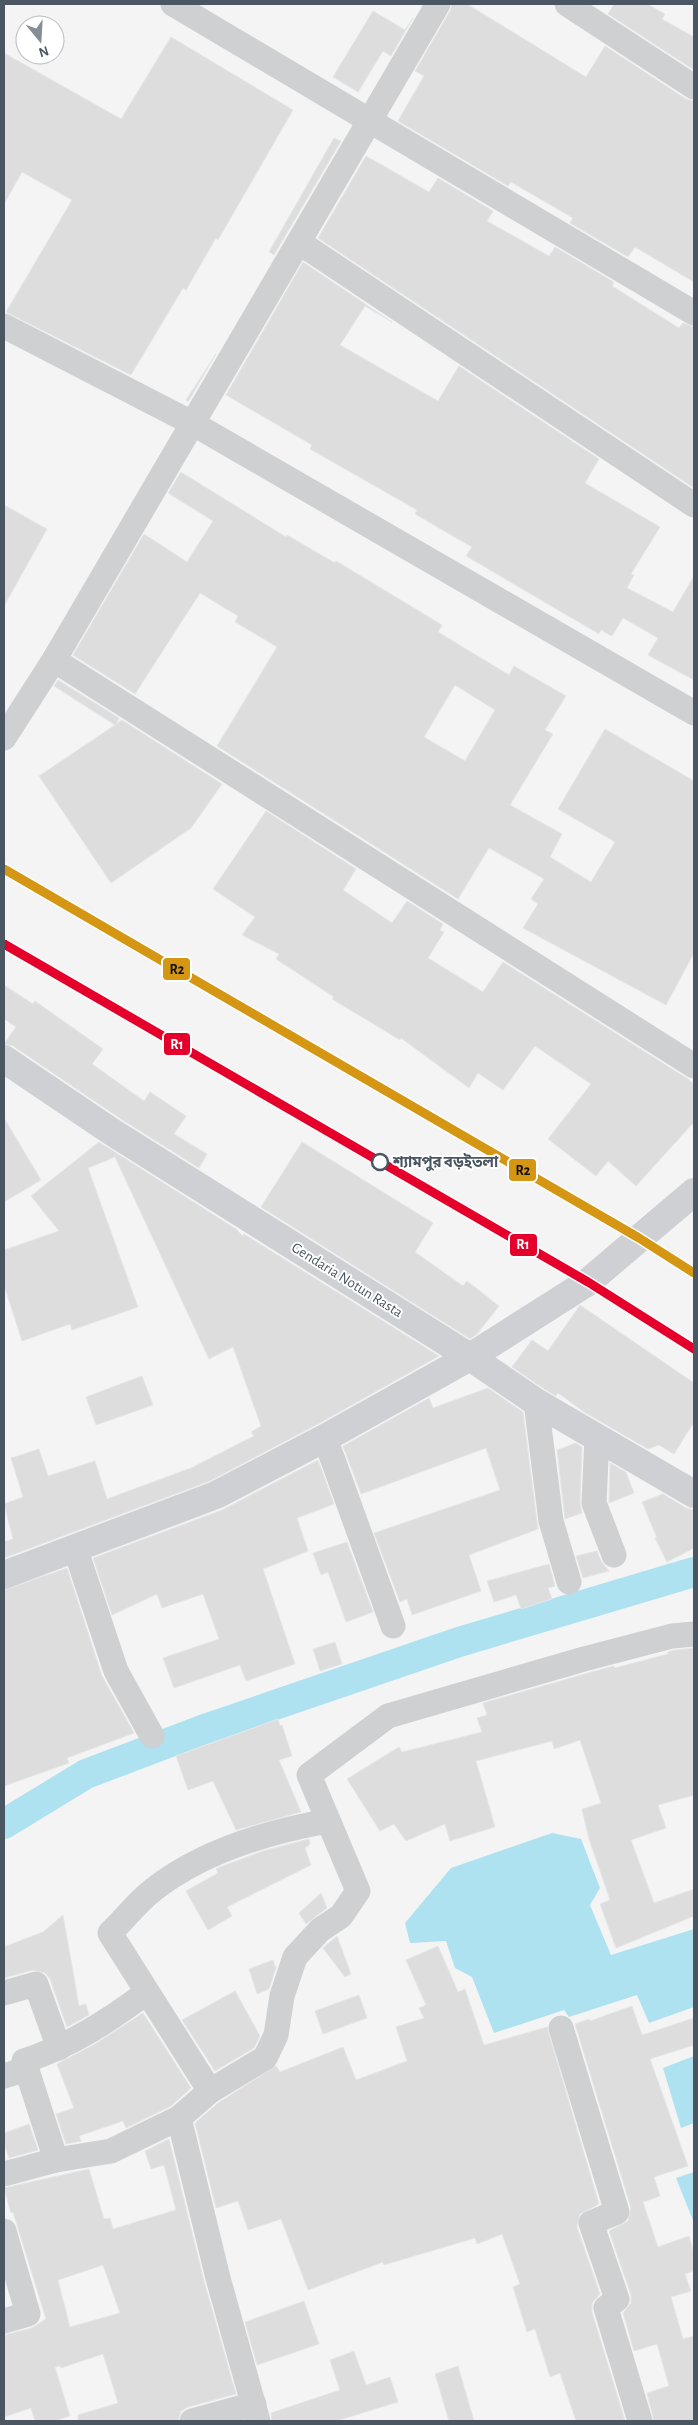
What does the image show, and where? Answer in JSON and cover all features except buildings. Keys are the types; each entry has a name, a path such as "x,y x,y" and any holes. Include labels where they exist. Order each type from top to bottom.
{"main road":[{"name":"Gendaria Notun Rasta","path":"4,1059 112,1132 470,1357 536,1402 694,1494"},
{"path":"4,1575 216,1495 325,1438 470,1357 588,1282 694,1192"}],"street":[{"path":"173,4 694,313"},
{"path":"4,738 54,660 192,423 300,243 438,4"},
{"path":"568,4 694,87"},
{"path":"300,243 694,505"},
{"path":"4,326 192,423 694,712"},
{"path":"54,660 694,1066"},
{"path":"536,1402 550,1520 569,1582"},
{"path":"597,1437 594,1503 614,1555"},
{"path":"325,1438 393,1626"},
{"path":"75,1548 116,1671 152,1736"},
{"path":"4,2174 56,2160 112,2151 179,2118 210,2091 265,2058 276,2035 282,1996 295,1958 320,1930 341,1916 358,1891 309,1775 388,1716 672,1636 694,1634"},
{"path":"210,2091 146,1993 110,1933 152,1890 187,1867 234,1846 285,1829 328,1821"},
{"path":"4,1993 36,1984 59,2048"},
{"path":"56,2160 15,2072 24,2061 59,2048 111,2019 146,1993"},
{"path":"561,2028 617,2212 591,2223 617,2299 606,2308 640,2421"},
{"path":"179,2118 218,2278 256,2412 192,2421"},
{"path":"4,2231 28,2314 4,2321"}],"water":[{"path":"552,1833 581,1839 600,1888 590,1905 611,1955 694,1929 694,2007 649,2023 637,1995 569,2017 564,2010 494,2033 472,1977 455,1968 446,1941 410,1943 405,1923 451,1868"},
{"path":"694,2056 694,2123 681,2128 663,2068"},
{"path":"694,2172 694,2223 676,2178"}],"waterway":[{"path":"4,1824 86,1774 202,1730 459,1642 694,1572"}],"transit line":[{"name":"R2","path":"4,869 639,1238 694,1273"},
{"name":"R1","path":"4,944 588,1282 694,1349"}],"place":[{"name":"শ্যামপুর বড়ইতলা","path":"380,1162"}]}
